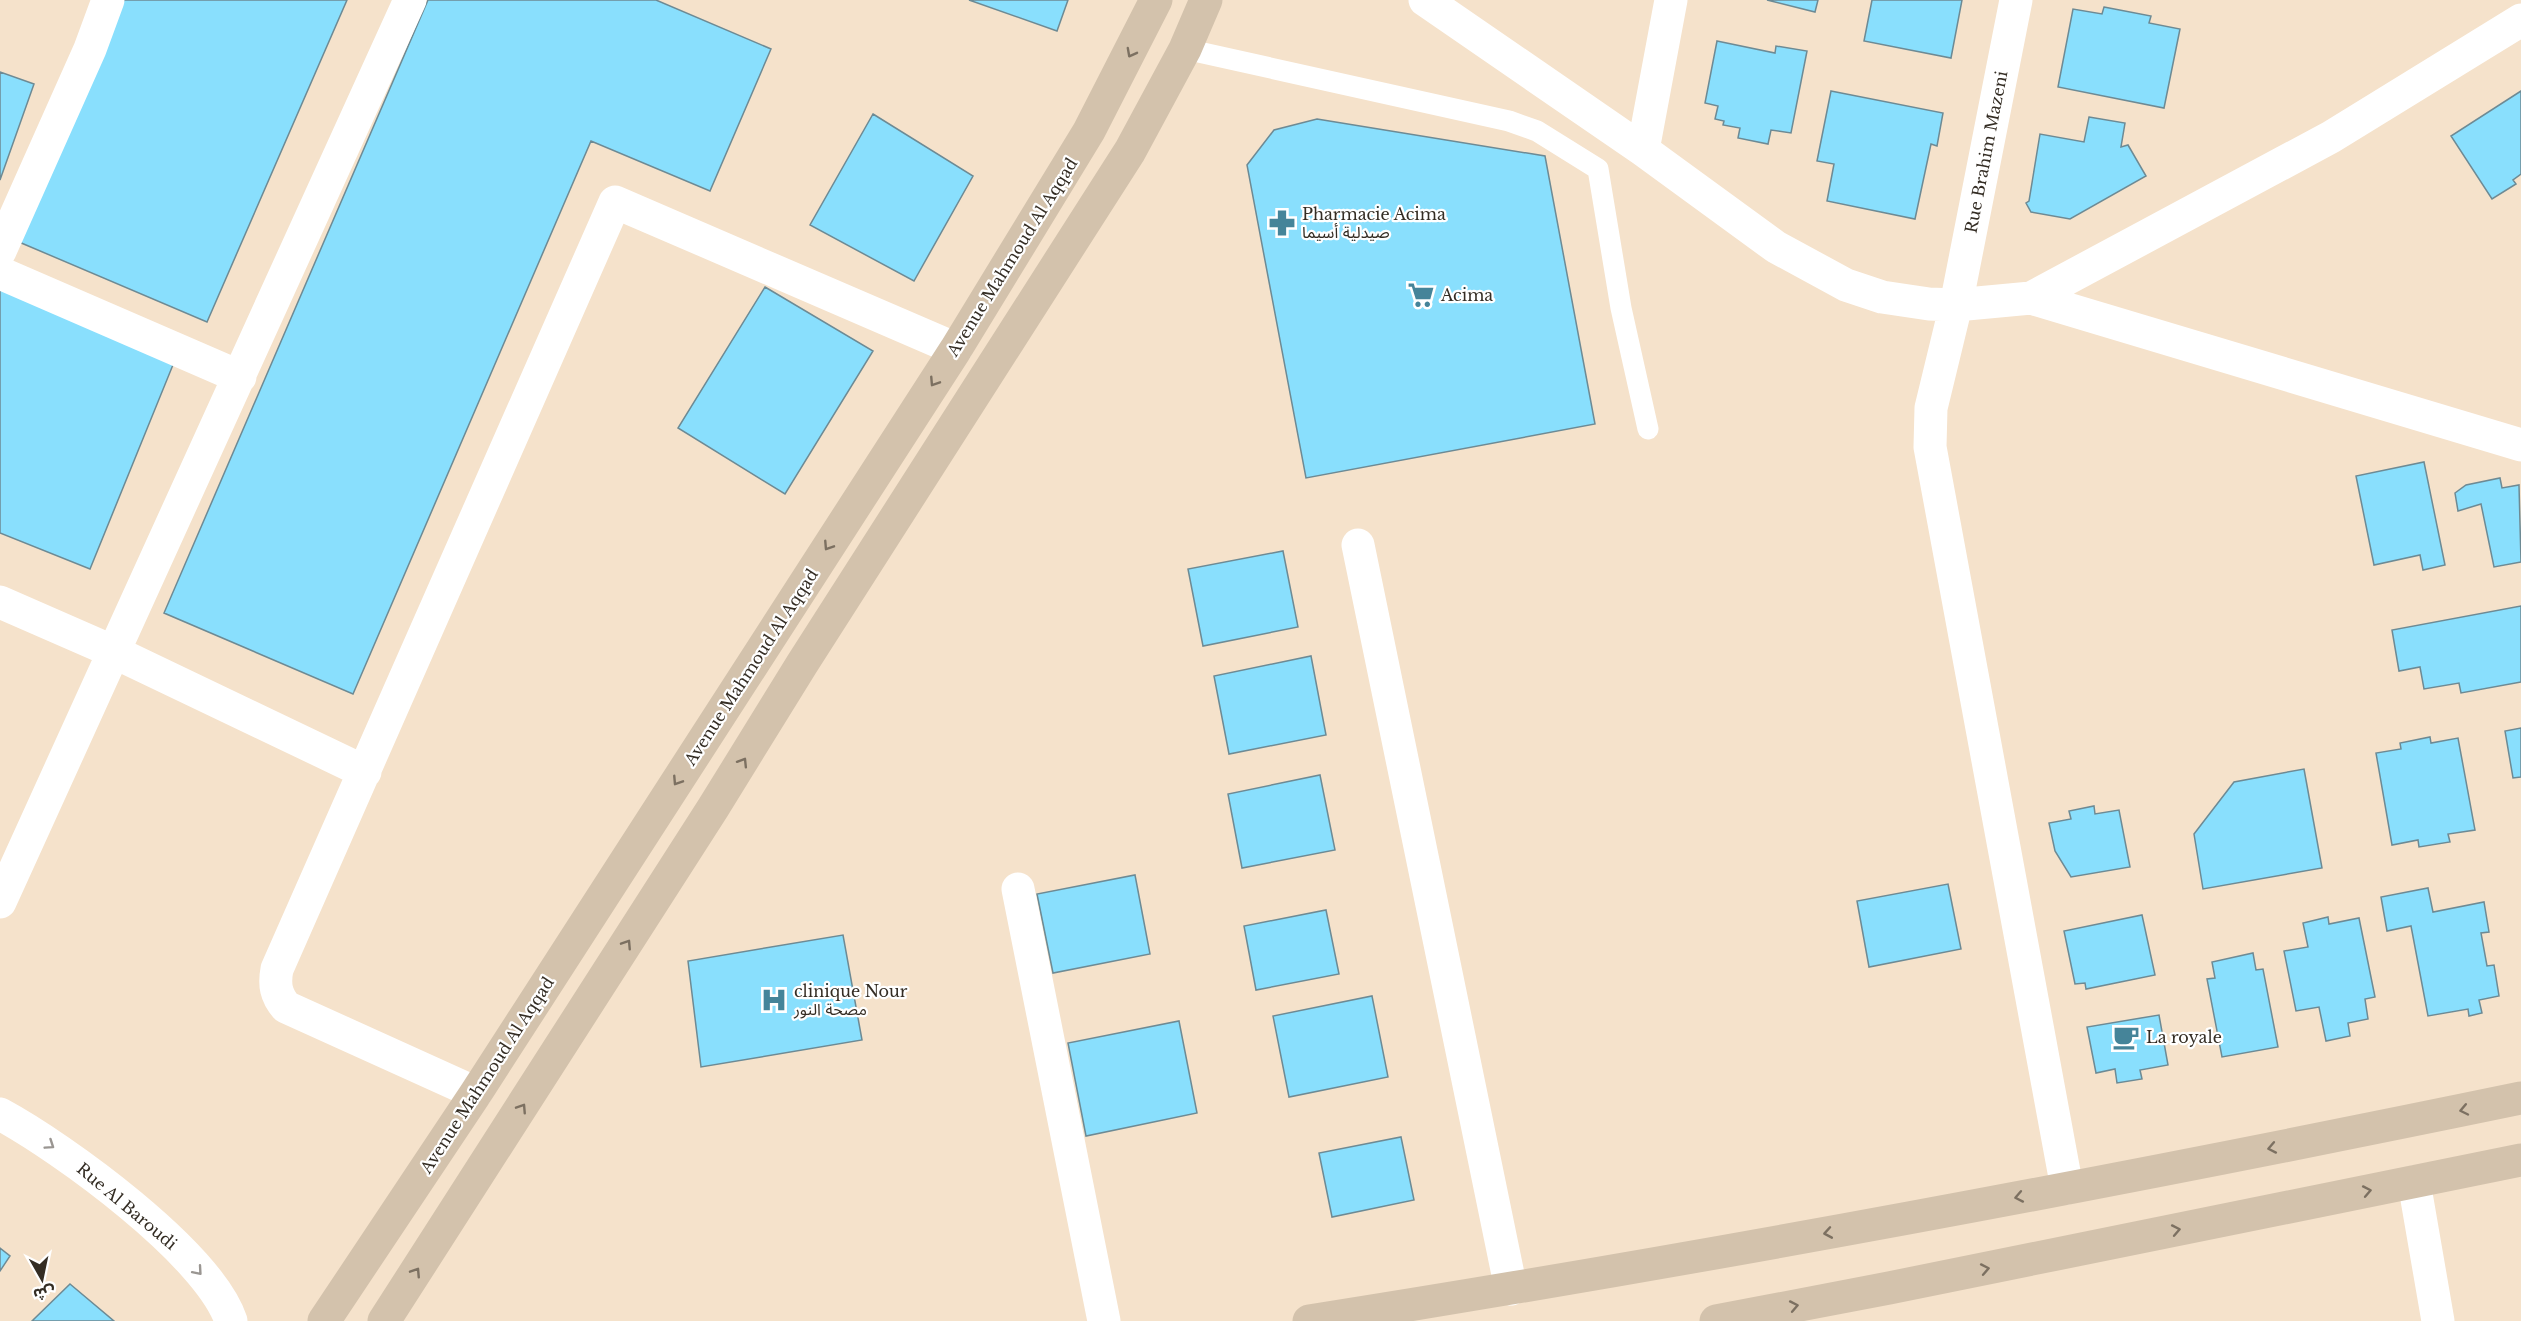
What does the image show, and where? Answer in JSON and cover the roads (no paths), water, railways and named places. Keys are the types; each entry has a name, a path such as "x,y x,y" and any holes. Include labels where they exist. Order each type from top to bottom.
{"main road":[{"name":"Avenue Mahmoud Al Aqqad","path":"324,1321 476,1093 956,349 1089,131 1156,0"},
{"path":"384,1321 707,819 802,664 1130,151 1185,49 1206,0"},
{"path":"1309,1321 1511,1289 2067,1188 2521,1098"},
{"path":"1716,1321 2521,1160"}],"street":[{"path":"0,251 90,49 108,0"},
{"path":"0,902 112,651 240,376 410,0"},
{"path":"1425,0 1643,150 1776,247 1846,285 1882,297 1908,302 1956,305 2031,298 2521,445"},
{"path":"1643,150 1671,0"},
{"name":"Rue Brahim Mazeni","path":"2016,0 1956,305 1931,408 1930,447 2067,1188"},
{"path":"2031,298 2331,137 2521,20"},
{"path":"476,1093 286,1007 276,991 277,969 615,202 956,349"},
{"path":"0,273 240,376"},
{"path":"1358,545 1511,1289"},
{"path":"0,602 112,651 365,772"},
{"path":"1018,889 1104,1321"},
{"name":"Rue Al Baroudi","path":"0,1114 71,1159 159,1230 214,1288 224,1302 231,1321"},
{"path":"2414,1182 2438,1321"}],"lane":[{"path":"1185,49 1509,121 1538,131 1598,169 1621,308 1648,429"}],"place":[{"name":"Pharmacie Acima صيدلية أسيما","path":"1282,223"},
{"name":"Acima","path":"1421,295"},
{"name":"clinique Nour مصحة النور","path":"774,1000"},
{"name":"La royale","path":"2126,1037"}]}
